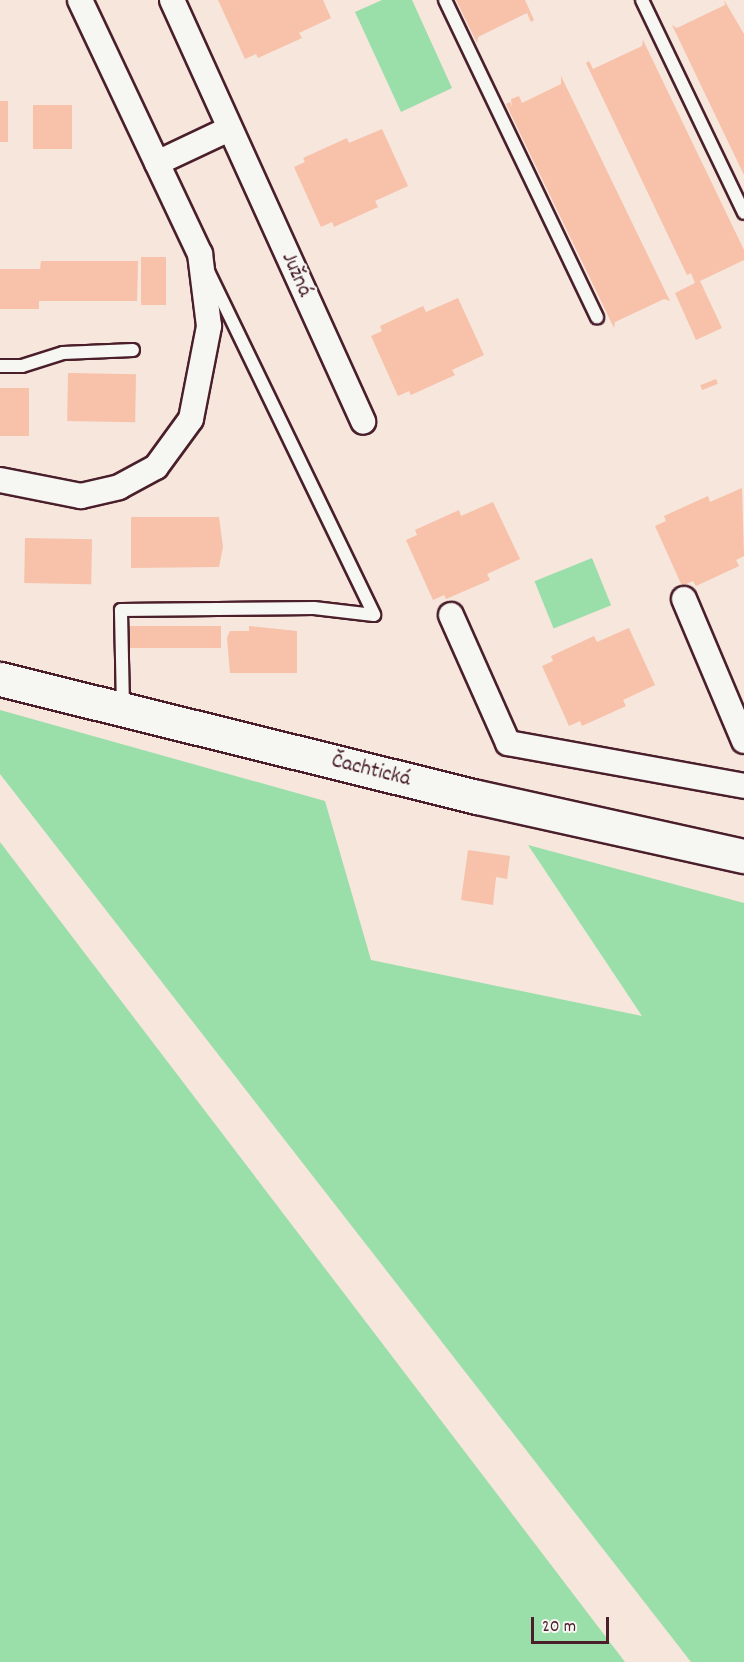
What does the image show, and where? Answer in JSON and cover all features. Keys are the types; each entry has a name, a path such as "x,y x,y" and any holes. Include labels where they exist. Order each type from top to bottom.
{"main road":[{"name":"Čachtická","path":"0,679 477,797 744,856"}],"street":[{"path":"0,480 81,496 119,487 156,467 190,419 209,326 202,262 80,0"},
{"name":"Južná","path":"172,0 363,422"},
{"path":"157,163 230,129"},
{"path":"684,599 744,741"},
{"path":"451,615 508,743 744,786"}],"lane":[{"path":"445,0 597,317"},
{"path":"642,0 744,213"},
{"path":"123,710 121,610 314,608 374,615 225,300 202,262"},
{"path":"0,366 22,366 63,352 133,350"}],"green space":[{"path":"382,0 412,0 452,88 401,112 355,12"},
{"path":"592,558 611,605 554,629 535,581"},
{"path":"0,710 325,801 371,960 642,1016 528,845 744,903 744,1662 691,1662 0,774"},
{"path":"0,842 625,1662 0,1662"}],"building":[{"path":"218,0 323,0 331,18 299,33 302,38 258,58 256,54 245,59"},
{"path":"456,0 525,0 534,20 531,22 527,13 478,37 477,43"},
{"path":"724,0 744,34 744,175 672,25 677,28 725,5"},
{"path":"643,40 744,250 744,260 700,281 722,328 696,340 675,293 695,283 691,273 687,275 586,63 589,61 593,69 642,46"},
{"path":"561,76 670,301 664,299 615,322 614,328 506,104 510,102 512,107 511,99 519,96 522,103 561,84"},
{"path":"0,101 8,101 8,142 0,142"},
{"path":"33,105 72,105 72,149 33,149"},
{"path":"382,129 408,186 375,201 378,207 334,227 332,222 321,227 294,167 305,162 303,158 347,138 349,143"},
{"path":"141,257 166,257 166,305 141,305"},
{"path":"41,261 138,261 137,301 39,301 39,309 0,309 0,269 40,269"},
{"path":"458,298 484,355 452,370 455,375 411,395 409,391 398,396 371,336 382,331 380,326 423,306 426,312"},
{"path":"68,373 136,374 135,422 67,421"},
{"path":"716,379 718,384 702,390 700,385"},
{"path":"0,388 29,388 29,436 0,436"},
{"path":"742,488 744,556 736,560 739,566 696,586 693,581 682,586 655,526 666,521 664,516 708,496 710,502"},
{"path":"493,502 520,559 487,574 490,580 446,599 444,595 433,600 406,540 417,535 415,530 459,510 461,516"},
{"path":"131,517 219,517 223,547 219,567 131,568"},
{"path":"25,538 92,539 91,584 24,583"},
{"path":"128,626 221,626 221,648 128,648"},
{"path":"249,626 297,631 297,673 230,673 227,638 230,631 249,631"},
{"path":"629,628 655,685 623,700 626,706 582,726 580,721 569,726 542,666 553,661 551,656 594,636 597,642"},
{"path":"468,850 510,856 507,879 496,877 493,905 461,900"}]}
